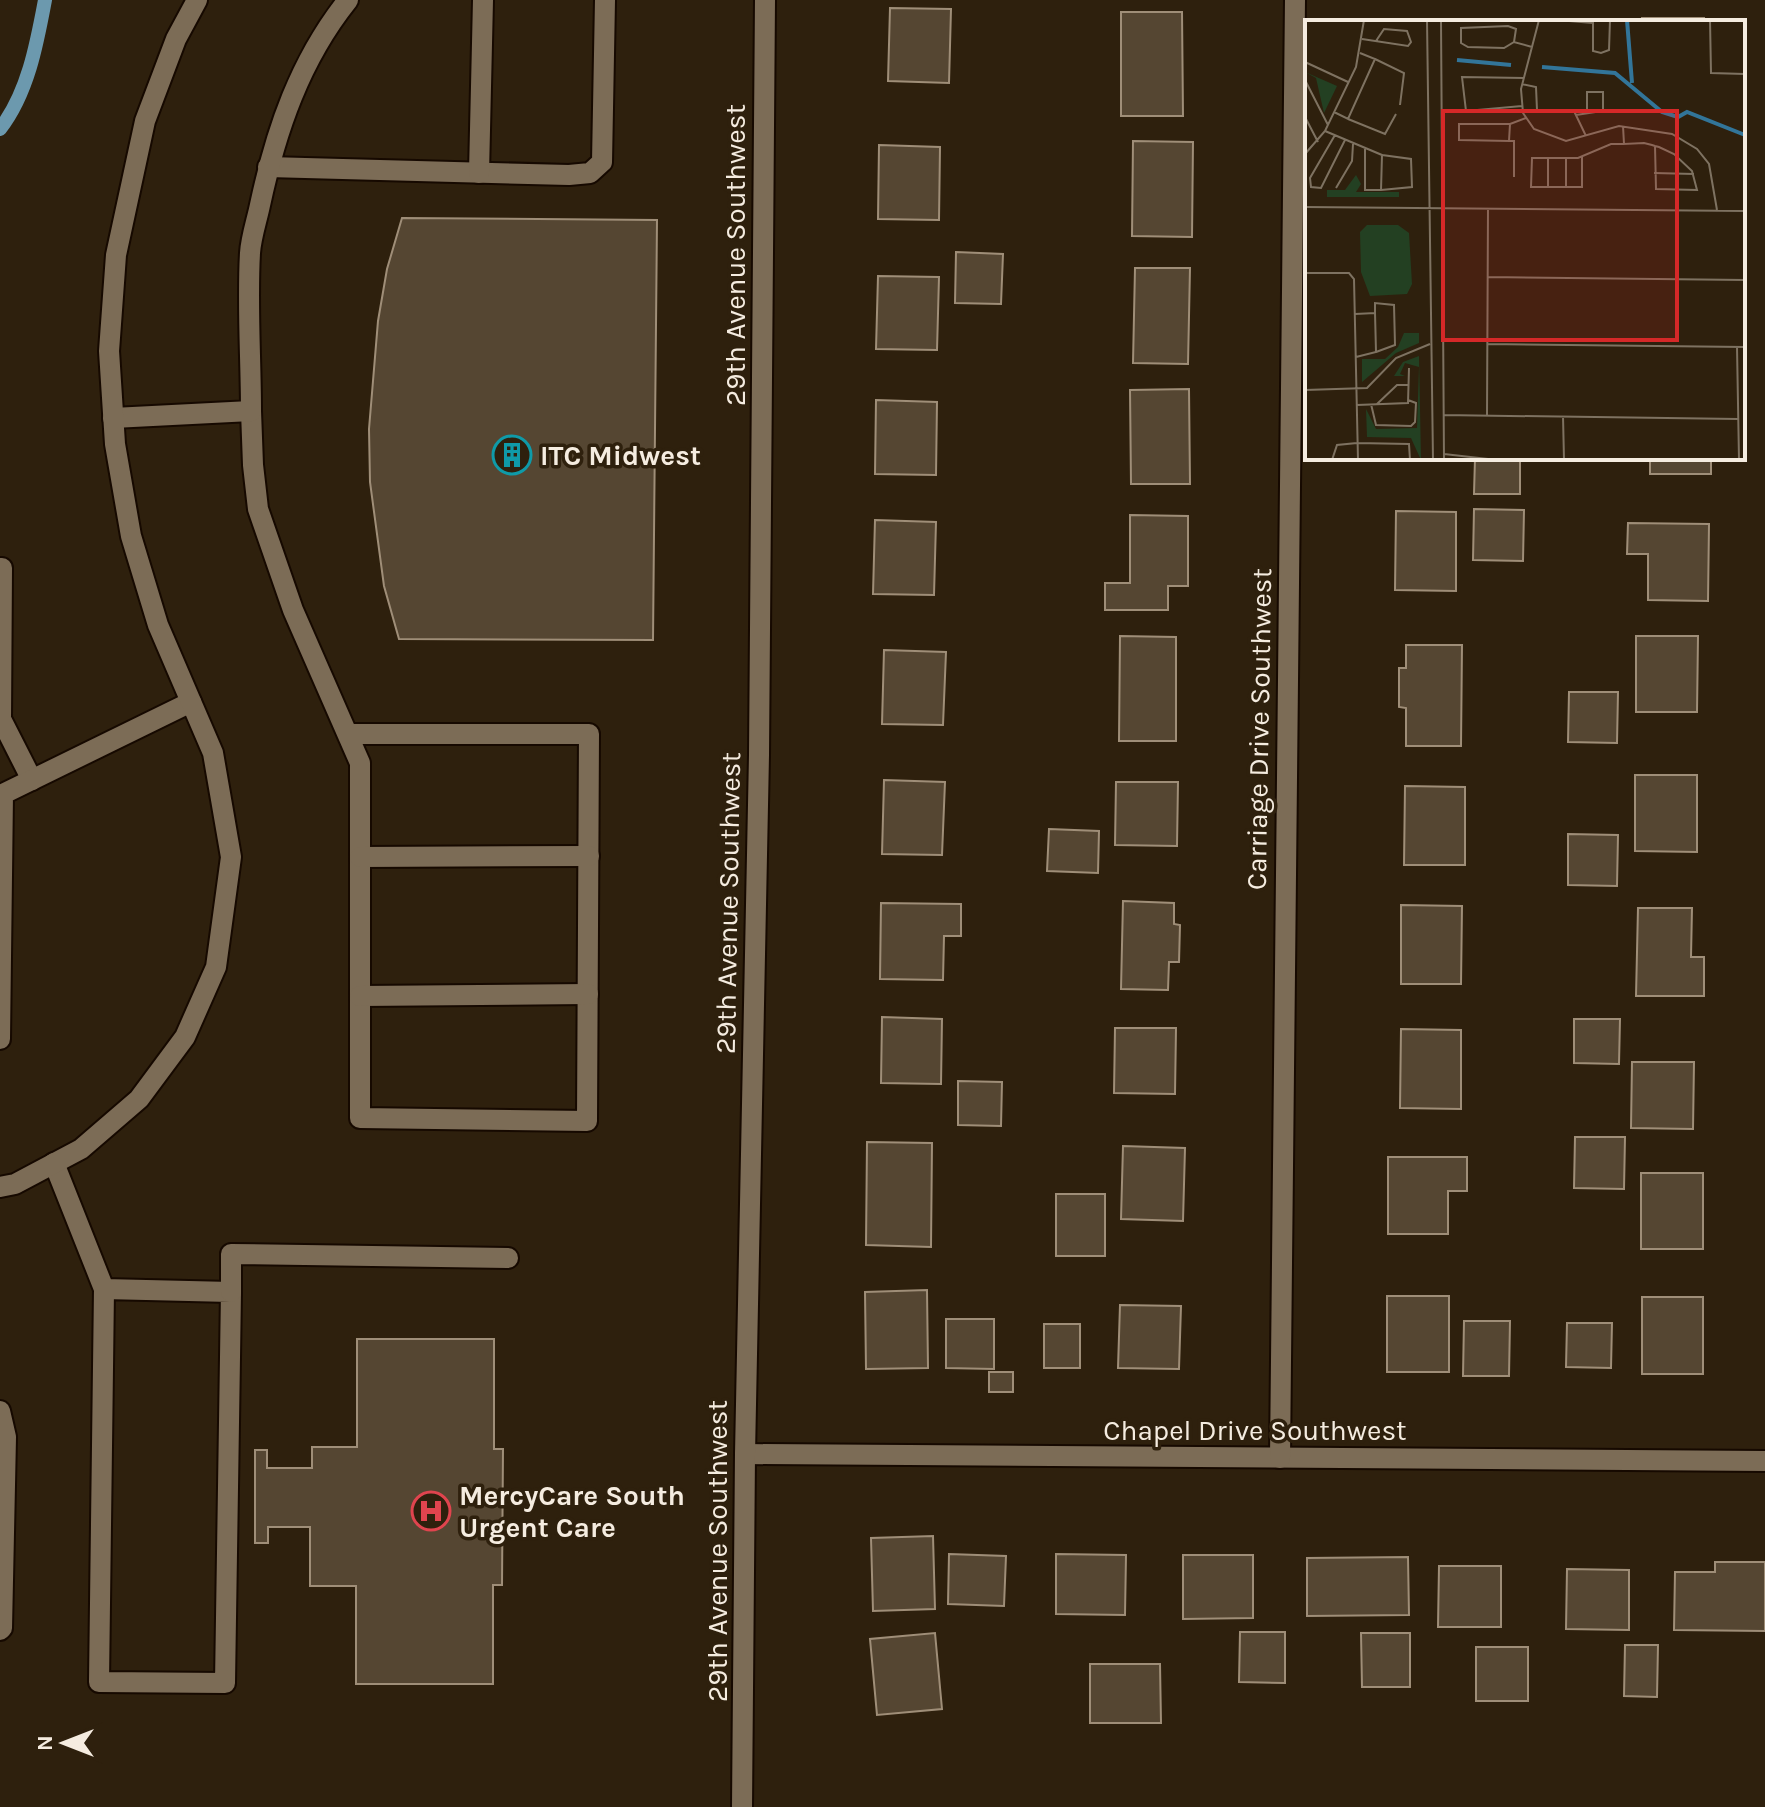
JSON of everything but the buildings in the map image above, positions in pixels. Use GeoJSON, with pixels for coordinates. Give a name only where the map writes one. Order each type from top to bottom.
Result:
{"type":"FeatureCollection","features":[{"type":"Feature","properties":{"kind":"street"},"geometry":{"type":"LineString","coordinates":[[0,1187],[15,1184],[81,1149],[139,1099],[185,1037],[216,967],[231,857],[213,753],[158,625],[131,536],[115,444],[109,351],[116,255],[145,121],[176,39],[197,0]]}},
{"type":"Feature","properties":{"kind":"street"},"geometry":{"type":"LineString","coordinates":[[348,0],[330,22],[295,85],[268,167],[250,250],[251,411],[258,509],[293,610],[360,763],[360,1118],[587,1121],[589,734],[348,734]]}},
{"type":"Feature","properties":{"kind":"street"},"geometry":{"type":"LineString","coordinates":[[479,173],[483,0]]}},
{"type":"Feature","properties":{"kind":"street"},"geometry":{"type":"LineString","coordinates":[[268,167],[590,173],[602,162],[605,0]]}},
{"type":"Feature","properties":{"kind":"street","name":"29th Avenue Southwest"},"geometry":{"type":"LineString","coordinates":[[742,1807],[745,1454],[759,770],[765,0]]}},
{"type":"Feature","properties":{"kind":"street","name":"Carriage Drive Southwest"},"geometry":{"type":"LineString","coordinates":[[1280,1458],[1295,0]]}},
{"type":"Feature","properties":{"kind":"street"},"geometry":{"type":"LineString","coordinates":[[113,418],[251,411]]}},
{"type":"Feature","properties":{"kind":"street"},"geometry":{"type":"LineString","coordinates":[[0,568],[1,719],[32,780]]}},
{"type":"Feature","properties":{"kind":"street"},"geometry":{"type":"LineString","coordinates":[[0,1039],[3,794],[191,702]]}},
{"type":"Feature","properties":{"kind":"street"},"geometry":{"type":"LineString","coordinates":[[360,857],[589,856]]}},
{"type":"Feature","properties":{"kind":"street"},"geometry":{"type":"LineString","coordinates":[[360,996],[588,994]]}},
{"type":"Feature","properties":{"kind":"street"},"geometry":{"type":"LineString","coordinates":[[54,1163],[104,1289],[99,1682],[225,1683],[231,1254],[508,1258]]}},
{"type":"Feature","properties":{"kind":"street"},"geometry":{"type":"LineString","coordinates":[[104,1289],[231,1292]]}},
{"type":"Feature","properties":{"kind":"street"},"geometry":{"type":"LineString","coordinates":[[0,1411],[6,1437],[0,1630]]}},
{"type":"Feature","properties":{"kind":"street","name":"Chapel Drive Southwest"},"geometry":{"type":"LineString","coordinates":[[745,1454],[1765,1461]]}},
{"type":"Feature","properties":{"kind":"waterway"},"geometry":{"type":"LineString","coordinates":[[0,129],[24,84],[35,50],[45,0]]}},
{"type":"Feature","properties":{"kind":"place","name":"ITC Midwest"},"geometry":{"type":"Point","coordinates":[512,455]}},
{"type":"Feature","properties":{"kind":"place","name":"MercyCare South Urgent Care"},"geometry":{"type":"Point","coordinates":[431,1511]}}]}
